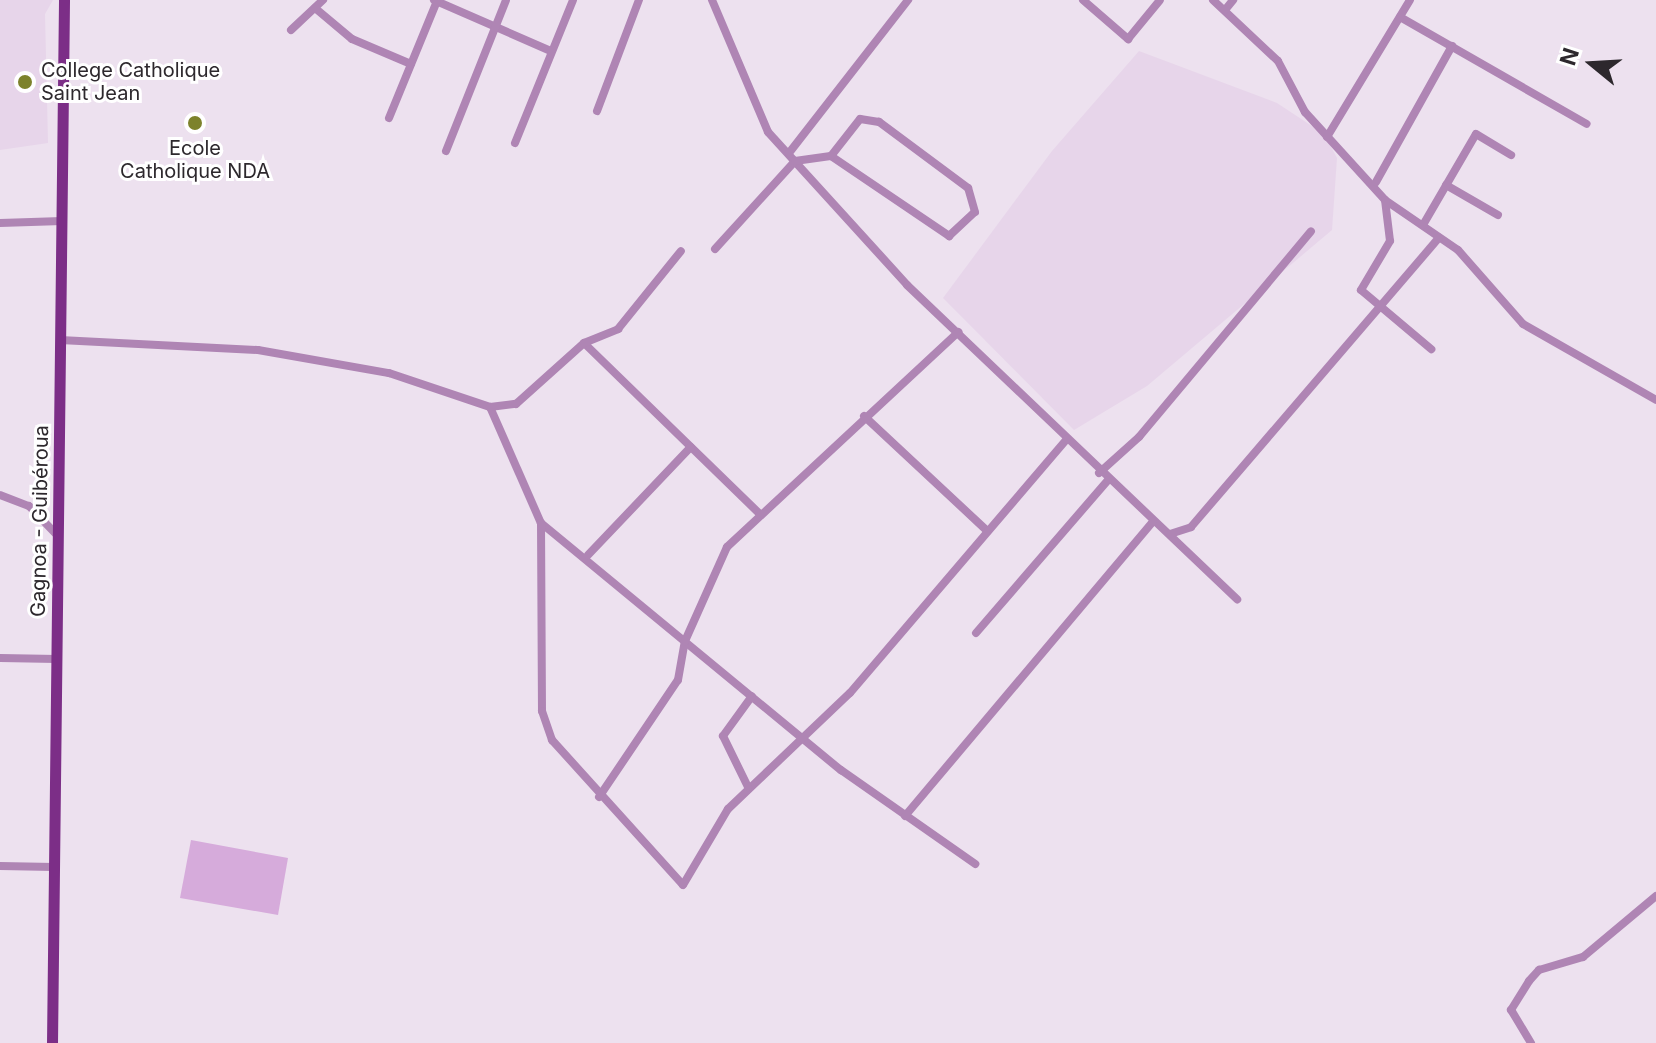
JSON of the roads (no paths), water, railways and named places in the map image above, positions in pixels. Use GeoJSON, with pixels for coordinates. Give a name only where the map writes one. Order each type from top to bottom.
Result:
{"type":"FeatureCollection","features":[{"type":"Feature","properties":{"kind":"main road","name":"Gagnoa - Guibéroua"},"geometry":{"type":"LineString","coordinates":[[52,1043],[64,0]]}},
{"type":"Feature","properties":{"kind":"street"},"geometry":{"type":"LineString","coordinates":[[291,30],[323,0]]}},
{"type":"Feature","properties":{"kind":"street"},"geometry":{"type":"LineString","coordinates":[[446,151],[506,0]]}},
{"type":"Feature","properties":{"kind":"street"},"geometry":{"type":"LineString","coordinates":[[515,143],[573,0]]}},
{"type":"Feature","properties":{"kind":"street"},"geometry":{"type":"LineString","coordinates":[[597,111],[639,0]]}},
{"type":"Feature","properties":{"kind":"street"},"geometry":{"type":"LineString","coordinates":[[712,0],[749,96],[795,161],[958,332],[1107,481],[1170,534],[1237,599]]}},
{"type":"Feature","properties":{"kind":"street"},"geometry":{"type":"LineString","coordinates":[[789,153],[908,0]]}},
{"type":"Feature","properties":{"kind":"street"},"geometry":{"type":"LineString","coordinates":[[1083,0],[1128,39],[1160,0]]}},
{"type":"Feature","properties":{"kind":"street"},"geometry":{"type":"LineString","coordinates":[[1213,0],[1278,61],[1327,137],[1376,182],[1385,200],[1390,241],[1361,290],[1431,349]]}},
{"type":"Feature","properties":{"kind":"street"},"geometry":{"type":"LineString","coordinates":[[1225,10],[1233,0]]}},
{"type":"Feature","properties":{"kind":"street"},"geometry":{"type":"LineString","coordinates":[[1327,137],[1410,0]]}},
{"type":"Feature","properties":{"kind":"street"},"geometry":{"type":"LineString","coordinates":[[389,118],[435,1],[551,51]]}},
{"type":"Feature","properties":{"kind":"street"},"geometry":{"type":"LineString","coordinates":[[315,8],[352,39],[411,64]]}},
{"type":"Feature","properties":{"kind":"street"},"geometry":{"type":"LineString","coordinates":[[1400,17],[1587,124]]}},
{"type":"Feature","properties":{"kind":"street"},"geometry":{"type":"LineString","coordinates":[[1376,182],[1452,46]]}},
{"type":"Feature","properties":{"kind":"street"},"geometry":{"type":"LineString","coordinates":[[715,249],[795,161],[831,156],[943,234],[959,234],[975,212],[968,188],[879,122],[860,119],[831,156]]}},
{"type":"Feature","properties":{"kind":"street"},"geometry":{"type":"LineString","coordinates":[[1423,225],[1476,134],[1511,155]]}},
{"type":"Feature","properties":{"kind":"street"},"geometry":{"type":"LineString","coordinates":[[1446,185],[1498,215]]}},
{"type":"Feature","properties":{"kind":"street"},"geometry":{"type":"LineString","coordinates":[[1385,200],[1439,238],[1523,324],[1656,400]]}},
{"type":"Feature","properties":{"kind":"street"},"geometry":{"type":"LineString","coordinates":[[0,223],[62,221]]}},
{"type":"Feature","properties":{"kind":"street"},"geometry":{"type":"LineString","coordinates":[[1099,473],[1139,437],[1311,231]]}},
{"type":"Feature","properties":{"kind":"street"},"geometry":{"type":"LineString","coordinates":[[1170,534],[1191,527],[1439,238]]}},
{"type":"Feature","properties":{"kind":"street"},"geometry":{"type":"LineString","coordinates":[[60,340],[258,350],[389,373],[490,407],[521,401],[584,343],[632,317],[681,251]]}},
{"type":"Feature","properties":{"kind":"street"},"geometry":{"type":"LineString","coordinates":[[599,797],[678,680],[685,641],[727,547],[864,416],[958,332]]}},
{"type":"Feature","properties":{"kind":"street"},"geometry":{"type":"LineString","coordinates":[[584,343],[760,514]]}},
{"type":"Feature","properties":{"kind":"street"},"geometry":{"type":"LineString","coordinates":[[490,407],[541,523],[542,711],[552,740],[599,797],[683,885],[748,787],[806,739],[985,529],[1067,439]]}},
{"type":"Feature","properties":{"kind":"street"},"geometry":{"type":"LineString","coordinates":[[864,416],[985,529]]}},
{"type":"Feature","properties":{"kind":"street"},"geometry":{"type":"LineString","coordinates":[[588,555],[691,447]]}},
{"type":"Feature","properties":{"kind":"street"},"geometry":{"type":"LineString","coordinates":[[976,633],[1107,481]]}},
{"type":"Feature","properties":{"kind":"street"},"geometry":{"type":"LineString","coordinates":[[0,495],[17,497],[58,536]]}},
{"type":"Feature","properties":{"kind":"street"},"geometry":{"type":"LineString","coordinates":[[905,816],[1153,521]]}},
{"type":"Feature","properties":{"kind":"street"},"geometry":{"type":"LineString","coordinates":[[541,523],[588,555],[685,641],[806,739],[905,816],[975,864]]}},
{"type":"Feature","properties":{"kind":"street"},"geometry":{"type":"LineString","coordinates":[[0,658],[57,659]]}},
{"type":"Feature","properties":{"kind":"street"},"geometry":{"type":"LineString","coordinates":[[748,787],[723,736],[752,696]]}},
{"type":"Feature","properties":{"kind":"street"},"geometry":{"type":"LineString","coordinates":[[0,866],[54,867]]}},
{"type":"Feature","properties":{"kind":"street"},"geometry":{"type":"LineString","coordinates":[[1531,1043],[1511,1010],[1529,981],[1539,970],[1583,957],[1656,896]]}},
{"type":"Feature","properties":{"kind":"place","name":"College Catholique Saint Jean"},"geometry":{"type":"Point","coordinates":[25,82]}},
{"type":"Feature","properties":{"kind":"place","name":"Ecole Catholique NDA"},"geometry":{"type":"Point","coordinates":[195,123]}}]}
